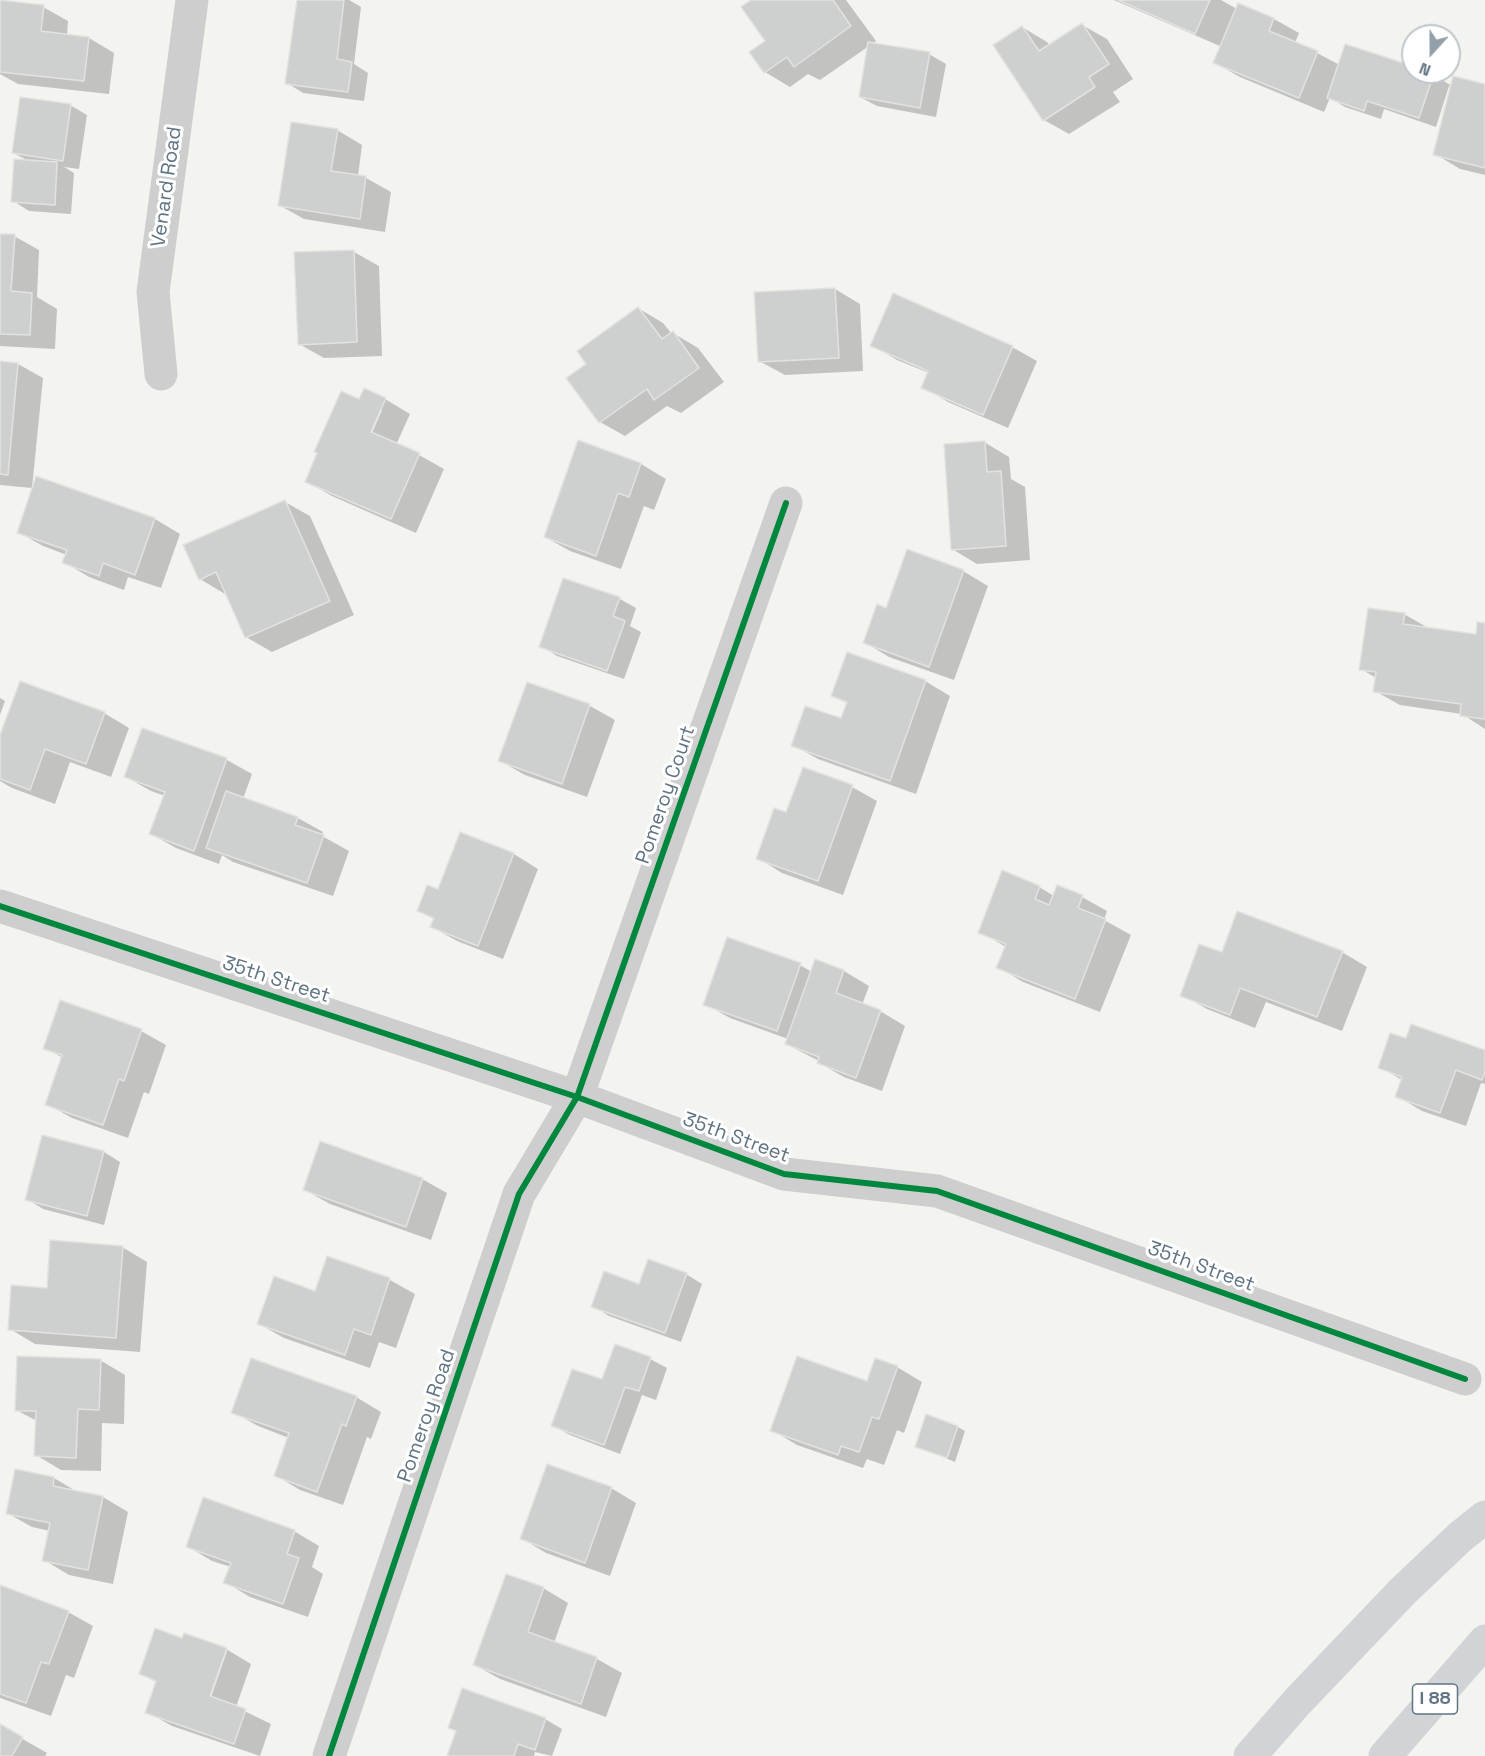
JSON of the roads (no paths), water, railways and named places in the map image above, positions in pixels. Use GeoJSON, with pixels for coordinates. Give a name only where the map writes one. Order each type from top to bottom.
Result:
{"type":"FeatureCollection","features":[{"type":"Feature","properties":{"kind":"highway"},"geometry":{"type":"LineString","coordinates":[[1250,1756],[1297,1702],[1403,1591],[1460,1537],[1485,1517]]}},
{"type":"Feature","properties":{"kind":"highway","name":"I 88"},"geometry":{"type":"LineString","coordinates":[[1385,1756],[1485,1641]]}},
{"type":"Feature","properties":{"kind":"street","name":"Venard Road"},"geometry":{"type":"LineString","coordinates":[[161,374],[153,292],[192,0]]}},
{"type":"Feature","properties":{"kind":"street","name":"Pomeroy Court"},"geometry":{"type":"LineString","coordinates":[[577,1097],[786,503]]}},
{"type":"Feature","properties":{"kind":"street","name":"35th Street"},"geometry":{"type":"LineString","coordinates":[[0,906],[577,1097],[784,1174],[937,1191],[1465,1379]]}},
{"type":"Feature","properties":{"kind":"street","name":"Pomeroy Road"},"geometry":{"type":"LineString","coordinates":[[329,1756],[519,1194],[577,1097]]}}]}
